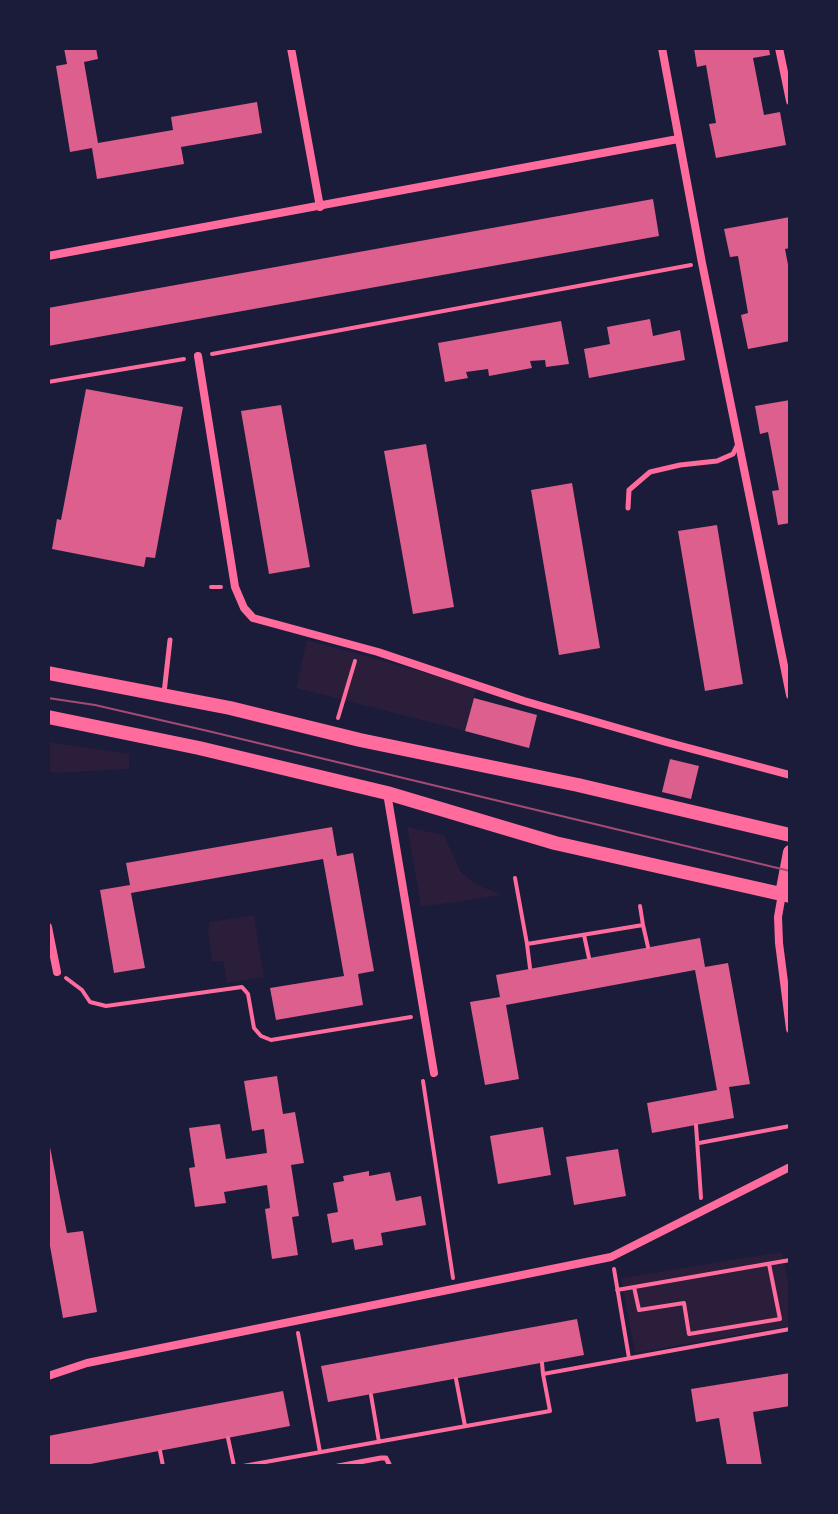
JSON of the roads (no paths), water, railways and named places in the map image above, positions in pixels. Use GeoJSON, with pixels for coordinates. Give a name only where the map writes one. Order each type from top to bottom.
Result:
{"type":"FeatureCollection","features":[{"type":"Feature","properties":{"kind":"street"},"geometry":{"type":"LineString","coordinates":[[291,48],[320,207]]}},
{"type":"Feature","properties":{"kind":"street"},"geometry":{"type":"LineString","coordinates":[[662,48],[702,263],[785,641],[790,695]]}},
{"type":"Feature","properties":{"kind":"street"},"geometry":{"type":"LineString","coordinates":[[779,48],[790,101]]}},
{"type":"Feature","properties":{"kind":"street"},"geometry":{"type":"LineString","coordinates":[[48,256],[678,139]]}},
{"type":"Feature","properties":{"kind":"street"},"geometry":{"type":"LineString","coordinates":[[198,356],[235,587],[244,608],[253,618],[359,647],[552,709],[790,775]]}},
{"type":"Feature","properties":{"kind":"street"},"geometry":{"type":"LineString","coordinates":[[48,673],[164,694],[790,835]]}},
{"type":"Feature","properties":{"kind":"street"},"geometry":{"type":"LineString","coordinates":[[48,717],[199,748],[387,793],[555,843],[786,895]]}},
{"type":"Feature","properties":{"kind":"street"},"geometry":{"type":"LineString","coordinates":[[387,793],[434,1073]]}},
{"type":"Feature","properties":{"kind":"street"},"geometry":{"type":"LineString","coordinates":[[790,852],[786,895],[778,917],[790,1029]]}},
{"type":"Feature","properties":{"kind":"street"},"geometry":{"type":"LineString","coordinates":[[48,927],[57,972]]}},
{"type":"Feature","properties":{"kind":"street"},"geometry":{"type":"LineString","coordinates":[[785,988],[790,971]]}},
{"type":"Feature","properties":{"kind":"street"},"geometry":{"type":"LineString","coordinates":[[48,1376],[87,1363],[611,1257],[790,1167]]}},
{"type":"Feature","properties":{"kind":"lane"},"geometry":{"type":"LineString","coordinates":[[628,508],[629,490],[650,472],[717,461],[733,454],[739,441]]}},
{"type":"Feature","properties":{"kind":"lane"},"geometry":{"type":"LineString","coordinates":[[164,694],[170,640]]}},
{"type":"Feature","properties":{"kind":"lane"},"geometry":{"type":"LineString","coordinates":[[338,1466],[386,1458],[390,1466]]}},
{"type":"Feature","properties":{"kind":"tram line"},"geometry":{"type":"LineString","coordinates":[[48,698],[95,705],[208,731],[790,871]]}}]}
